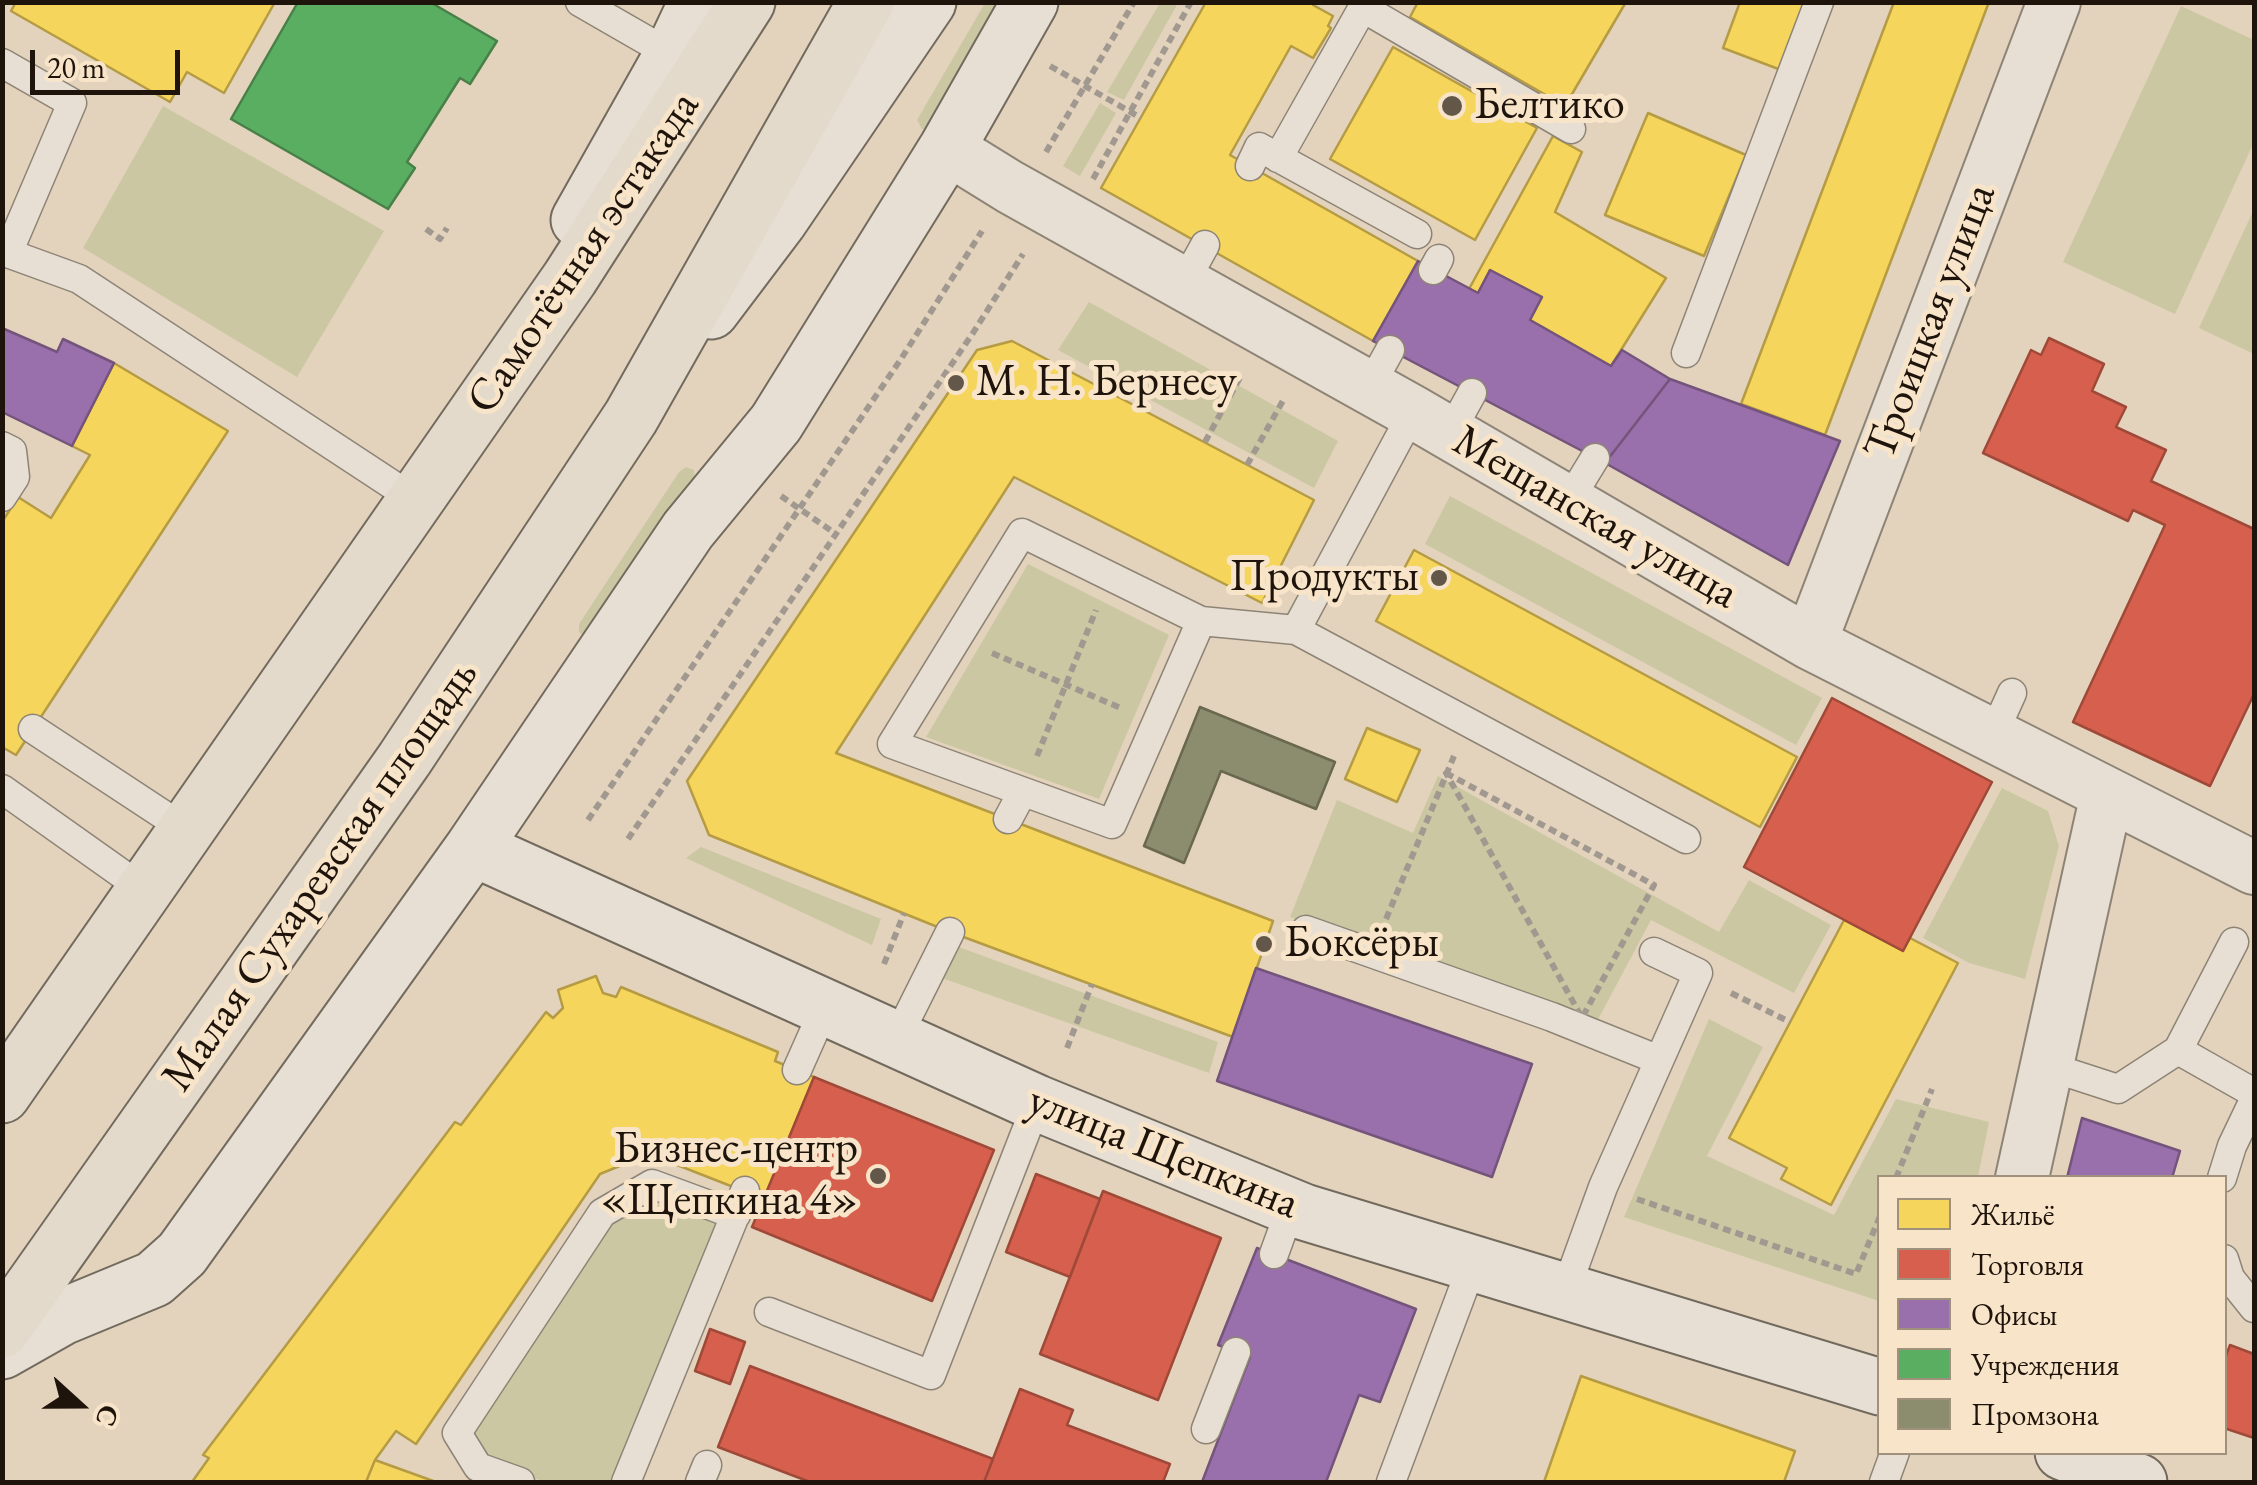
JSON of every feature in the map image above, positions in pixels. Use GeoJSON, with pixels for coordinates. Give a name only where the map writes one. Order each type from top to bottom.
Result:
{"type":"FeatureCollection","features":[{"type":"Feature","properties":{"kind":"main road","name":"Самотёчная эстакада"},"geometry":{"type":"LineString","coordinates":[[417,501],[570,278],[746,2]]}},
{"type":"Feature","properties":{"kind":"main road"},"geometry":{"type":"LineString","coordinates":[[631,417],[866,2]]}},
{"type":"Feature","properties":{"kind":"main road","name":"Малая Сухаревская площадь"},"geometry":{"type":"LineString","coordinates":[[2,1330],[404,760],[631,417]]}},
{"type":"Feature","properties":{"kind":"main road"},"geometry":{"type":"LineString","coordinates":[[2,1096],[417,501]]}},
{"type":"Feature","properties":{"kind":"street"},"geometry":{"type":"LineString","coordinates":[[417,501],[672,55],[697,2]]}},
{"type":"Feature","properties":{"kind":"street"},"geometry":{"type":"LineString","coordinates":[[631,417],[779,221],[928,2]]}},
{"type":"Feature","properties":{"kind":"street"},"geometry":{"type":"LineString","coordinates":[[2,1351],[32,1332],[154,1279],[171,1267],[473,848],[688,530],[776,423],[946,148],[1030,2]]}},
{"type":"Feature","properties":{"kind":"street","name":"Троицкая улица"},"geometry":{"type":"LineString","coordinates":[[1810,643],[2054,2]]}},
{"type":"Feature","properties":{"kind":"street","name":"Мещанская улица"},"geometry":{"type":"LineString","coordinates":[[946,148],[1010,187],[1194,265],[1419,395],[1568,502],[1810,643],[2003,714],[2107,794],[2254,868]]}},
{"type":"Feature","properties":{"kind":"street"},"geometry":{"type":"LineString","coordinates":[[2023,1175],[2107,794]]}},
{"type":"Feature","properties":{"kind":"street","name":"улица Щепкина"},"geometry":{"type":"LineString","coordinates":[[473,848],[1037,1103],[1282,1231],[1472,1263],[1877,1386]]}},
{"type":"Feature","properties":{"kind":"street"},"geometry":{"type":"LineString","coordinates":[[2071,1455],[2139,1482]]}},
{"type":"Feature","properties":{"kind":"lane"},"geometry":{"type":"LineString","coordinates":[[580,2],[672,55]]}},
{"type":"Feature","properties":{"kind":"lane"},"geometry":{"type":"LineString","coordinates":[[1686,353],[1819,2]]}},
{"type":"Feature","properties":{"kind":"lane"},"geometry":{"type":"LineString","coordinates":[[1278,158],[1365,6],[1571,129]]}},
{"type":"Feature","properties":{"kind":"lane"},"geometry":{"type":"LineString","coordinates":[[2,63],[72,103],[5,252],[79,279],[417,501]]}},
{"type":"Feature","properties":{"kind":"lane"},"geometry":{"type":"LineString","coordinates":[[1250,166],[1260,148],[1417,234]]}},
{"type":"Feature","properties":{"kind":"lane"},"geometry":{"type":"LineString","coordinates":[[1296,630],[1419,395]]}},
{"type":"Feature","properties":{"kind":"lane"},"geometry":{"type":"LineString","coordinates":[[2,446],[12,451],[15,476],[2,497]]}},
{"type":"Feature","properties":{"kind":"lane"},"geometry":{"type":"LineString","coordinates":[[1568,502],[1595,458]]}},
{"type":"Feature","properties":{"kind":"lane"},"geometry":{"type":"LineString","coordinates":[[1201,621],[1112,824],[892,744],[1022,534],[1201,621],[1296,630],[1686,839]]}},
{"type":"Feature","properties":{"kind":"lane"},"geometry":{"type":"LineString","coordinates":[[34,729],[188,831]]}},
{"type":"Feature","properties":{"kind":"lane"},"geometry":{"type":"LineString","coordinates":[[2,789],[146,891]]}},
{"type":"Feature","properties":{"kind":"lane"},"geometry":{"type":"LineString","coordinates":[[1008,819],[1022,793]]}},
{"type":"Feature","properties":{"kind":"lane"},"geometry":{"type":"LineString","coordinates":[[1306,930],[1575,1019],[1659,1060]]}},
{"type":"Feature","properties":{"kind":"lane"},"geometry":{"type":"LineString","coordinates":[[896,1040],[950,932]]}},
{"type":"Feature","properties":{"kind":"lane"},"geometry":{"type":"LineString","coordinates":[[2047,1066],[2118,1089],[2178,1050],[2234,942]]}},
{"type":"Feature","properties":{"kind":"lane"},"geometry":{"type":"LineString","coordinates":[[1565,1292],[1603,1187],[1698,973],[1654,952]]}},
{"type":"Feature","properties":{"kind":"lane"},"geometry":{"type":"LineString","coordinates":[[798,1070],[824,1006]]}},
{"type":"Feature","properties":{"kind":"lane"},"geometry":{"type":"LineString","coordinates":[[2178,1050],[2254,1096],[2223,1175]]}},
{"type":"Feature","properties":{"kind":"lane"},"geometry":{"type":"LineString","coordinates":[[769,1312],[931,1376],[1037,1103]]}},
{"type":"Feature","properties":{"kind":"lane"},"geometry":{"type":"LineString","coordinates":[[520,1482],[478,1466],[457,1433],[602,1213],[652,1184],[740,1203],[626,1482]]}},
{"type":"Feature","properties":{"kind":"lane"},"geometry":{"type":"LineString","coordinates":[[1391,1482],[1472,1263]]}},
{"type":"Feature","properties":{"kind":"lane"},"geometry":{"type":"LineString","coordinates":[[2227,1268],[2254,1308]]}},
{"type":"Feature","properties":{"kind":"lane"},"geometry":{"type":"LineString","coordinates":[[1206,1429],[1236,1352]]}},
{"type":"Feature","properties":{"kind":"lane"},"geometry":{"type":"LineString","coordinates":[[1884,1482],[1894,1455]]}},
{"type":"Feature","properties":{"kind":"path"},"geometry":{"type":"LineString","coordinates":[[1038,166],[1134,2]]}},
{"type":"Feature","properties":{"kind":"path"},"geometry":{"type":"LineString","coordinates":[[1085,193],[1192,2]]}},
{"type":"Feature","properties":{"kind":"path"},"geometry":{"type":"LineString","coordinates":[[1044,64],[1140,118]]}},
{"type":"Feature","properties":{"kind":"path"},"geometry":{"type":"LineString","coordinates":[[588,820],[799,508],[978,230],[990,218]]}},
{"type":"Feature","properties":{"kind":"path"},"geometry":{"type":"LineString","coordinates":[[426,230],[440,239],[447,228]]}},
{"type":"Feature","properties":{"kind":"path"},"geometry":{"type":"LineString","coordinates":[[628,839],[1023,254]]}},
{"type":"Feature","properties":{"kind":"path"},"geometry":{"type":"LineString","coordinates":[[1204,442],[1242,373]]}},
{"type":"Feature","properties":{"kind":"path"},"geometry":{"type":"LineString","coordinates":[[1247,465],[1285,396]]}},
{"type":"Feature","properties":{"kind":"path"},"geometry":{"type":"LineString","coordinates":[[775,492],[836,534]]}},
{"type":"Feature","properties":{"kind":"path"},"geometry":{"type":"LineString","coordinates":[[1022,793],[1109,576]]}},
{"type":"Feature","properties":{"kind":"path"},"geometry":{"type":"LineString","coordinates":[[958,639],[1156,723]]}},
{"type":"Feature","properties":{"kind":"path"},"geometry":{"type":"LineString","coordinates":[[1386,920],[1446,773]]}},
{"type":"Feature","properties":{"kind":"path"},"geometry":{"type":"LineString","coordinates":[[1446,773],[1654,885],[1575,1019]]}},
{"type":"Feature","properties":{"kind":"path"},"geometry":{"type":"LineString","coordinates":[[1446,773],[1575,1019]]}},
{"type":"Feature","properties":{"kind":"path"},"geometry":{"type":"LineString","coordinates":[[884,964],[904,913]]}},
{"type":"Feature","properties":{"kind":"path"},"geometry":{"type":"LineString","coordinates":[[1067,1048],[1092,984]]}},
{"type":"Feature","properties":{"kind":"path"},"geometry":{"type":"LineString","coordinates":[[1897,1175],[1932,1089]]}},
{"type":"Feature","properties":{"kind":"path"},"geometry":{"type":"LineString","coordinates":[[1603,1187],[1856,1274],[1877,1223]]}},
{"type":"Feature","properties":{"kind":"shaded area"},"geometry":{"type":"Polygon","coordinates":[[[985,3],[1005,3],[928,130],[922,129],[917,120],[985,3]]]}},
{"type":"Feature","properties":{"kind":"shaded area"},"geometry":{"type":"Polygon","coordinates":[[[1160,3],[1178,3],[1124,100],[1107,92],[1160,3]]]}},
{"type":"Feature","properties":{"kind":"shaded area"},"geometry":{"type":"Polygon","coordinates":[[[2181,6],[2254,40],[2254,142],[2175,314],[2063,262],[2181,6]]]}},
{"type":"Feature","properties":{"kind":"shaded area"},"geometry":{"type":"Polygon","coordinates":[[[1100,103],[1116,113],[1080,176],[1063,166],[1100,103]]]}},
{"type":"Feature","properties":{"kind":"shaded area"},"geometry":{"type":"Polygon","coordinates":[[[163,106],[384,231],[297,377],[83,248],[163,106]]]}},
{"type":"Feature","properties":{"kind":"shaded area"},"geometry":{"type":"Polygon","coordinates":[[[2254,209],[2254,354],[2199,328],[2254,209]]]}},
{"type":"Feature","properties":{"kind":"shaded area"},"geometry":{"type":"Polygon","coordinates":[[[1089,302],[1338,441],[1314,488],[1058,350],[1089,302]]]}},
{"type":"Feature","properties":{"kind":"shaded area"},"geometry":{"type":"Polygon","coordinates":[[[686,467],[694,470],[695,480],[585,637],[579,632],[579,624],[686,467]]]}},
{"type":"Feature","properties":{"kind":"shaded area"},"geometry":{"type":"Polygon","coordinates":[[[1450,496],[1822,698],[1796,745],[1425,544],[1450,496]]]}},
{"type":"Feature","properties":{"kind":"shaded area"},"geometry":{"type":"Polygon","coordinates":[[[1028,564],[1169,635],[1099,799],[926,737],[1028,564]]]}},
{"type":"Feature","properties":{"kind":"shaded area"},"geometry":{"type":"Polygon","coordinates":[[[1438,776],[1719,932],[1749,880],[1831,925],[1794,993],[1651,920],[1594,1027],[1290,917],[1337,800],[1413,833],[1438,776]]]}},
{"type":"Feature","properties":{"kind":"shaded area"},"geometry":{"type":"Polygon","coordinates":[[[2002,788],[2048,811],[2059,846],[2025,979],[1969,963],[1923,938],[2002,788]]]}},
{"type":"Feature","properties":{"kind":"shaded area"},"geometry":{"type":"Polygon","coordinates":[[[701,847],[881,919],[872,945],[686,858],[701,847]]]}},
{"type":"Feature","properties":{"kind":"shaded area"},"geometry":{"type":"Polygon","coordinates":[[[956,946],[1218,1042],[1209,1073],[942,978],[956,946]]]}},
{"type":"Feature","properties":{"kind":"shaded area"},"geometry":{"type":"Polygon","coordinates":[[[1709,1019],[1763,1047],[1707,1156],[1834,1215],[1896,1099],[1989,1122],[1978,1175],[1877,1175],[1877,1300],[1624,1217],[1709,1019]]]}},
{"type":"Feature","properties":{"kind":"shaded area"},"geometry":{"type":"Polygon","coordinates":[[[654,1194],[719,1220],[613,1482],[545,1482],[487,1461],[472,1430],[607,1221],[654,1194]]]}},
{"type":"Feature","properties":{"kind":"building: Жильё"},"geometry":{"type":"Polygon","coordinates":[[[16,2],[275,2],[224,93],[187,72],[170,102],[11,11],[16,2]]]}},
{"type":"Feature","properties":{"kind":"building: Жильё"},"geometry":{"type":"Polygon","coordinates":[[[1206,2],[1315,2],[1313,5],[1333,16],[1328,26],[1331,28],[1313,58],[1291,46],[1230,155],[1418,261],[1373,341],[1101,188],[1206,2]]]}},
{"type":"Feature","properties":{"kind":"building: Жильё"},"geometry":{"type":"Polygon","coordinates":[[[1418,2],[1626,2],[1565,106],[1410,17],[1418,2]]]}},
{"type":"Feature","properties":{"kind":"building: Жильё"},"geometry":{"type":"Polygon","coordinates":[[[1740,2],[1807,2],[1781,70],[1723,48],[1740,2]]]}},
{"type":"Feature","properties":{"kind":"building: Жильё"},"geometry":{"type":"Polygon","coordinates":[[[1894,2],[1989,2],[1825,435],[1741,404],[1894,2]]]}},
{"type":"Feature","properties":{"kind":"building: Жильё"},"geometry":{"type":"Polygon","coordinates":[[[1393,47],[1537,128],[1475,240],[1330,159],[1393,47]]]}},
{"type":"Feature","properties":{"kind":"building: Жильё"},"geometry":{"type":"Polygon","coordinates":[[[1648,113],[1746,155],[1704,256],[1605,215],[1648,113]]]}},
{"type":"Feature","properties":{"kind":"building: Жильё"},"geometry":{"type":"Polygon","coordinates":[[[1553,136],[1582,152],[1555,212],[1666,278],[1611,366],[1530,320],[1542,297],[1490,270],[1478,293],[1469,289],[1553,136]]]}},
{"type":"Feature","properties":{"kind":"building: Жильё"},"geometry":{"type":"Polygon","coordinates":[[[1012,341],[1314,500],[1262,603],[1014,477],[836,753],[1273,921],[1233,1037],[950,932],[709,835],[687,781],[977,350],[1012,341]]]}},
{"type":"Feature","properties":{"kind":"building: Жильё"},"geometry":{"type":"Polygon","coordinates":[[[114,363],[228,431],[16,755],[2,747],[2,522],[18,497],[51,518],[90,455],[72,446],[114,363]]]}},
{"type":"Feature","properties":{"kind":"building: Жильё"},"geometry":{"type":"Polygon","coordinates":[[[1414,550],[1797,757],[1760,827],[1376,621],[1414,550]]]}},
{"type":"Feature","properties":{"kind":"building: Жильё"},"geometry":{"type":"Polygon","coordinates":[[[1367,728],[1420,750],[1397,802],[1345,779],[1367,728]]]}},
{"type":"Feature","properties":{"kind":"building: Жильё"},"geometry":{"type":"Polygon","coordinates":[[[1844,920],[1903,951],[1910,938],[1958,963],[1831,1205],[1781,1179],[1787,1168],[1729,1138],[1844,920]]]}},
{"type":"Feature","properties":{"kind":"building: Жильё"},"geometry":{"type":"Polygon","coordinates":[[[596,976],[603,993],[616,997],[621,987],[778,1052],[775,1061],[814,1077],[764,1199],[649,1154],[600,1174],[416,1444],[396,1431],[375,1460],[366,1482],[192,1482],[209,1458],[203,1455],[455,1122],[461,1125],[546,1012],[553,1018],[563,1008],[558,990],[596,976]]]}},
{"type":"Feature","properties":{"kind":"building: Жильё"},"geometry":{"type":"Polygon","coordinates":[[[1581,1376],[1795,1451],[1784,1482],[1544,1482],[1581,1376]]]}},
{"type":"Feature","properties":{"kind":"building: Жильё"},"geometry":{"type":"Polygon","coordinates":[[[375,1460],[436,1482],[366,1482],[375,1460]]]}},
{"type":"Feature","properties":{"kind":"building: Торговля"},"geometry":{"type":"Polygon","coordinates":[[[2049,338],[2104,364],[2092,391],[2126,407],[2116,427],[2166,450],[2151,481],[2254,529],[2254,694],[2210,786],[2073,722],[2165,525],[2133,510],[2128,521],[1983,453],[2031,350],[2041,355],[2049,338]]]}},
{"type":"Feature","properties":{"kind":"building: Торговля"},"geometry":{"type":"Polygon","coordinates":[[[1832,698],[1992,782],[1903,951],[1744,867],[1832,698]]]}},
{"type":"Feature","properties":{"kind":"building: Торговля","name":"Бизнес-центр «Щепкина 4»"},"geometry":{"type":"Polygon","coordinates":[[[814,1077],[994,1150],[932,1301],[752,1227],[814,1077]]]}},
{"type":"Feature","properties":{"kind":"building: Торговля"},"geometry":{"type":"Polygon","coordinates":[[[1036,1174],[1100,1199],[1070,1277],[1006,1252],[1036,1174]]]}},
{"type":"Feature","properties":{"kind":"building: Торговля"},"geometry":{"type":"Polygon","coordinates":[[[1103,1191],[1221,1238],[1158,1400],[1040,1354],[1103,1191]]]}},
{"type":"Feature","properties":{"kind":"building: Торговля"},"geometry":{"type":"Polygon","coordinates":[[[710,1329],[745,1342],[730,1384],[695,1371],[710,1329]]]}},
{"type":"Feature","properties":{"kind":"building: Торговля"},"geometry":{"type":"Polygon","coordinates":[[[2230,1345],[2254,1354],[2254,1438],[2227,1429],[2230,1345]]]}},
{"type":"Feature","properties":{"kind":"building: Торговля"},"geometry":{"type":"Polygon","coordinates":[[[750,1366],[993,1459],[984,1482],[810,1482],[718,1447],[750,1366]]]}},
{"type":"Feature","properties":{"kind":"building: Торговля"},"geometry":{"type":"Polygon","coordinates":[[[1020,1389],[1073,1410],[1067,1425],[1170,1464],[1163,1482],[984,1482],[1020,1389]]]}},
{"type":"Feature","properties":{"kind":"building: Офисы"},"geometry":{"type":"Polygon","coordinates":[[[1418,261],[1478,293],[1490,270],[1542,297],[1530,320],[1611,366],[1622,350],[1670,379],[1605,463],[1373,341],[1418,261]]]}},
{"type":"Feature","properties":{"kind":"building: Офисы"},"geometry":{"type":"Polygon","coordinates":[[[2,328],[57,352],[63,339],[114,363],[72,446],[2,412],[2,328]]]}},
{"type":"Feature","properties":{"kind":"building: Офисы"},"geometry":{"type":"Polygon","coordinates":[[[1670,379],[1840,441],[1788,565],[1605,463],[1670,379]]]}},
{"type":"Feature","properties":{"kind":"building: Офисы"},"geometry":{"type":"Polygon","coordinates":[[[1256,968],[1532,1064],[1492,1177],[1217,1081],[1256,968]]]}},
{"type":"Feature","properties":{"kind":"building: Офисы"},"geometry":{"type":"Polygon","coordinates":[[[2082,1118],[2180,1151],[2173,1175],[2068,1175],[2082,1118]]]}},
{"type":"Feature","properties":{"kind":"building: Офисы"},"geometry":{"type":"Polygon","coordinates":[[[1257,1248],[1416,1309],[1380,1402],[1359,1395],[1326,1482],[1202,1482],[1250,1357],[1218,1345],[1257,1248]]]}},
{"type":"Feature","properties":{"kind":"building: Учреждения"},"geometry":{"type":"Polygon","coordinates":[[[298,2],[430,2],[497,41],[470,84],[460,78],[407,162],[415,168],[388,209],[231,119],[298,2]]]}},
{"type":"Feature","properties":{"kind":"building: Промзона"},"geometry":{"type":"Polygon","coordinates":[[[1200,707],[1335,762],[1316,809],[1221,771],[1184,863],[1144,846],[1200,707]]]}},
{"type":"Feature","properties":{"kind":"place","name":"Белтико"},"geometry":{"type":"Point","coordinates":[1452,106]}},
{"type":"Feature","properties":{"kind":"place","name":"М. Н. Бернесу"},"geometry":{"type":"Point","coordinates":[956,383]}},
{"type":"Feature","properties":{"kind":"place","name":"Продукты"},"geometry":{"type":"Point","coordinates":[1439,578]}},
{"type":"Feature","properties":{"kind":"place","name":"Боксёры"},"geometry":{"type":"Point","coordinates":[1264,944]}},
{"type":"Feature","properties":{"kind":"place","name":"Бизнес-центр «Щепкина 4»"},"geometry":{"type":"Point","coordinates":[878,1176]}}]}
